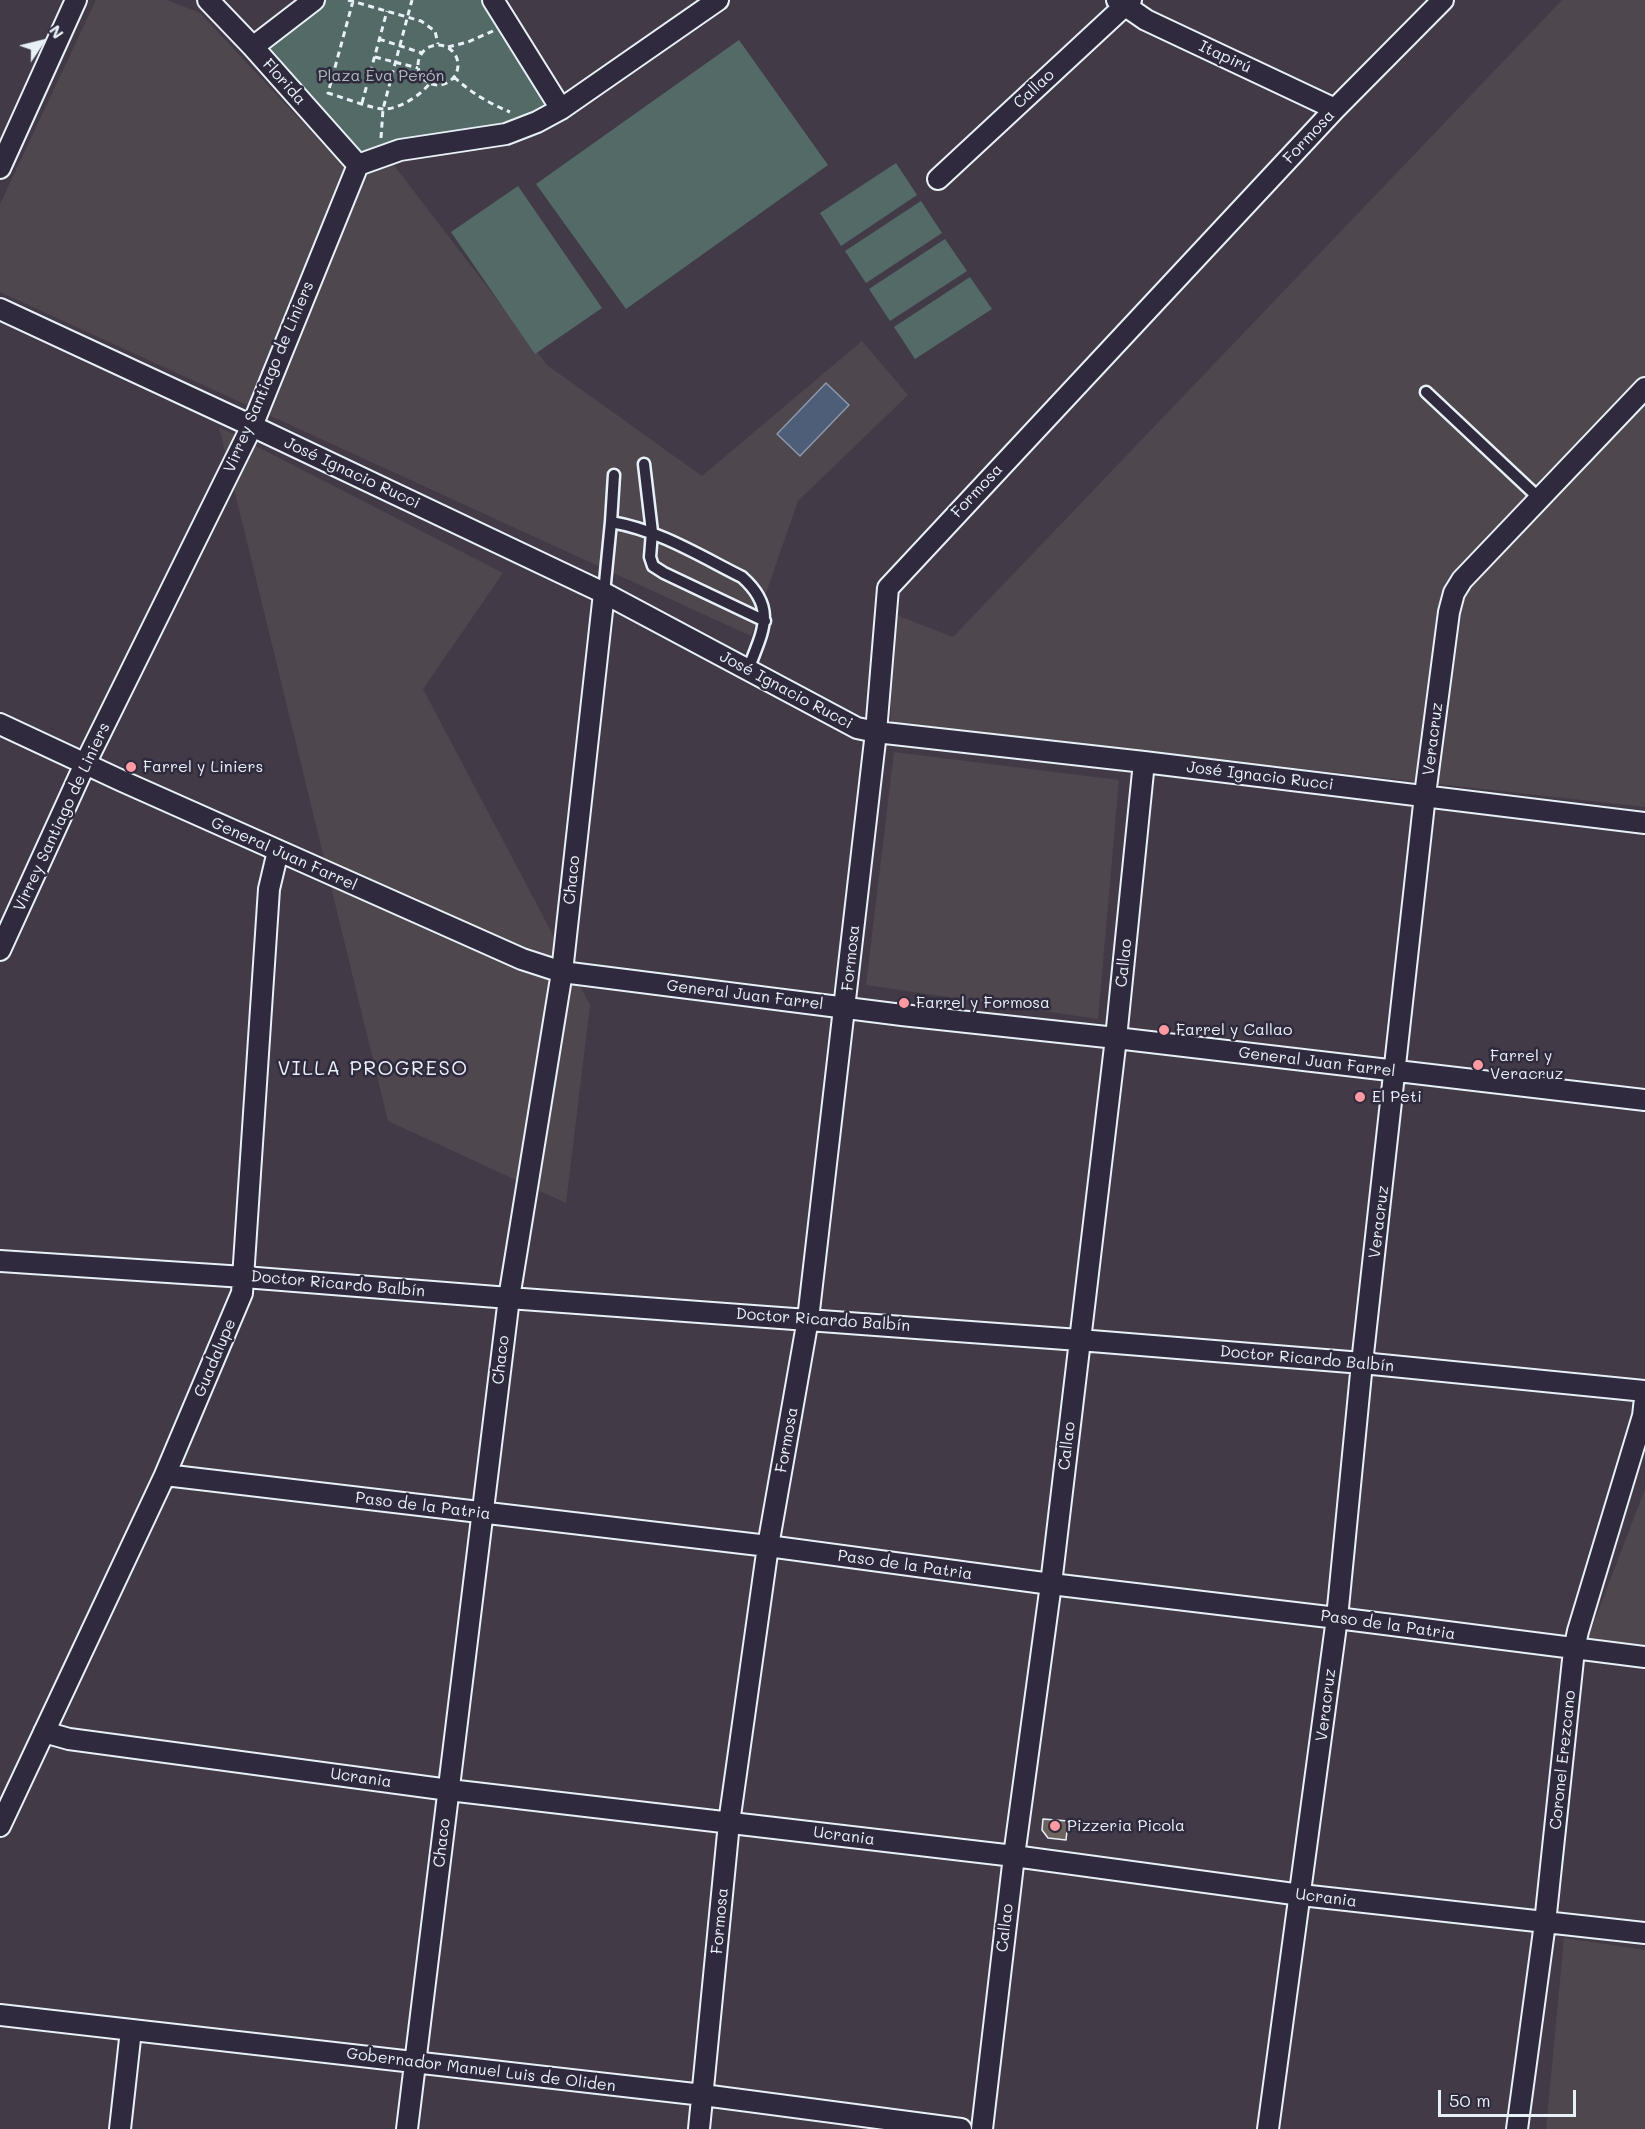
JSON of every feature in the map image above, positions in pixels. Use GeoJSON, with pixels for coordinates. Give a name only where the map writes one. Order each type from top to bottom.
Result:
{"type":"FeatureCollection","features":[{"type":"Feature","properties":{"kind":"street"},"geometry":{"type":"LineString","coordinates":[[0,168],[76,0]]}},
{"type":"Feature","properties":{"kind":"street","name":"Florida"},"geometry":{"type":"LineString","coordinates":[[208,0],[358,165]]}},
{"type":"Feature","properties":{"kind":"street"},"geometry":{"type":"LineString","coordinates":[[253,47],[314,0]]}},
{"type":"Feature","properties":{"kind":"street"},"geometry":{"type":"LineString","coordinates":[[493,0],[561,109]]}},
{"type":"Feature","properties":{"kind":"street"},"geometry":{"type":"LineString","coordinates":[[358,165],[400,150],[506,134],[537,122],[561,109],[718,0]]}},
{"type":"Feature","properties":{"kind":"street","name":"Formosa"},"geometry":{"type":"LineString","coordinates":[[699,2129],[729,1823],[768,1546],[808,1319],[876,732],[886,598],[891,583],[1335,109],[1443,0]]}},
{"type":"Feature","properties":{"kind":"street","name":"Itapirú"},"geometry":{"type":"LineString","coordinates":[[1124,2],[1146,20],[1335,109]]}},
{"type":"Feature","properties":{"kind":"street","name":"Callao"},"geometry":{"type":"LineString","coordinates":[[938,179],[1124,2]]}},
{"type":"Feature","properties":{"kind":"street","name":"Virrey Santiago de Liniers"},"geometry":{"type":"LineString","coordinates":[[0,950],[85,764],[252,426],[358,165]]}},
{"type":"Feature","properties":{"kind":"street","name":"José Ignacio Rucci"},"geometry":{"type":"LineString","coordinates":[[0,309],[604,593],[856,728],[1645,823]]}},
{"type":"Feature","properties":{"kind":"street","name":"Veracruz"},"geometry":{"type":"LineString","coordinates":[[1268,2129],[1337,1618],[1362,1363],[1425,795],[1449,612],[1454,593],[1462,580],[1645,388]]}},
{"type":"Feature","properties":{"kind":"street","name":"Chaco"},"geometry":{"type":"LineString","coordinates":[[406,2129],[509,1298],[562,972],[604,593]]}},
{"type":"Feature","properties":{"kind":"street","name":"General Juan Farrel"},"geometry":{"type":"LineString","coordinates":[[0,724],[522,959],[562,972],[902,1015],[1645,1100]]}},
{"type":"Feature","properties":{"kind":"street","name":"Callao"},"geometry":{"type":"LineString","coordinates":[[982,2129],[1014,1856],[1051,1584],[1116,1038],[1143,762]]}},
{"type":"Feature","properties":{"kind":"street","name":"Guadalupe"},"geometry":{"type":"LineString","coordinates":[[0,1826],[165,1475],[238,1305],[244,1277],[269,889],[278,851]]}},
{"type":"Feature","properties":{"kind":"street","name":"Doctor Ricardo Balbín"},"geometry":{"type":"LineString","coordinates":[[0,1261],[244,1277],[1079,1340],[1362,1363],[1645,1391]]}},
{"type":"Feature","properties":{"kind":"street","name":"Coronel Erezcano"},"geometry":{"type":"LineString","coordinates":[[1517,2129],[1545,1923],[1574,1650],[1578,1630],[1643,1416],[1645,1398]]}},
{"type":"Feature","properties":{"kind":"street","name":"Paso de la Patria"},"geometry":{"type":"LineString","coordinates":[[165,1475],[768,1546],[1051,1584],[1645,1657]]}},
{"type":"Feature","properties":{"kind":"street","name":"Ucrania"},"geometry":{"type":"LineString","coordinates":[[44,1732],[69,1739],[448,1790],[1014,1856],[1301,1895],[1645,1933]]}},
{"type":"Feature","properties":{"kind":"street","name":"Gobernador Manuel Luis de Oliden"},"geometry":{"type":"LineString","coordinates":[[0,2015],[703,2096],[961,2129]]}},
{"type":"Feature","properties":{"kind":"street"},"geometry":{"type":"LineString","coordinates":[[120,2129],[131,2030]]}},
{"type":"Feature","properties":{"kind":"lane"},"geometry":{"type":"LineString","coordinates":[[1426,393],[1540,499]]}},
{"type":"Feature","properties":{"kind":"lane"},"geometry":{"type":"LineString","coordinates":[[644,464],[652,532],[650,557],[653,566],[765,621]]}},
{"type":"Feature","properties":{"kind":"lane"},"geometry":{"type":"LineString","coordinates":[[604,593],[614,475]]}},
{"type":"Feature","properties":{"kind":"lane"},"geometry":{"type":"LineString","coordinates":[[611,522],[652,532],[742,577],[754,588],[760,597],[765,621],[748,670]]}},
{"type":"Feature","properties":{"kind":"path"},"geometry":{"type":"LineString","coordinates":[[348,0],[429,25],[435,31],[439,45]]}},
{"type":"Feature","properties":{"kind":"path"},"geometry":{"type":"LineString","coordinates":[[380,156],[383,109],[412,0]]}},
{"type":"Feature","properties":{"kind":"path"},"geometry":{"type":"LineString","coordinates":[[353,2],[328,93],[383,109],[392,108],[414,97],[430,83]]}},
{"type":"Feature","properties":{"kind":"path"},"geometry":{"type":"LineString","coordinates":[[362,103],[387,11]]}},
{"type":"Feature","properties":{"kind":"path"},"geometry":{"type":"LineString","coordinates":[[446,47],[478,38],[507,22]]}},
{"type":"Feature","properties":{"kind":"path"},"geometry":{"type":"LineString","coordinates":[[379,39],[422,53]]}},
{"type":"Feature","properties":{"kind":"path"},"geometry":{"type":"LineString","coordinates":[[439,45],[446,47],[458,61],[454,77],[446,83],[430,83],[422,78],[418,68],[418,59],[426,48],[439,45]]}},
{"type":"Feature","properties":{"kind":"path"},"geometry":{"type":"LineString","coordinates":[[375,57],[418,68]]}},
{"type":"Feature","properties":{"kind":"path"},"geometry":{"type":"LineString","coordinates":[[454,77],[480,98],[537,122]]}},
{"type":"Feature","properties":{"kind":"shaded area"},"geometry":{"type":"Polygon","coordinates":[[[96,0],[167,0],[200,13],[348,171],[393,164],[547,365],[702,476],[862,341],[908,395],[798,501],[751,636],[0,292],[0,204],[96,0]]]}},
{"type":"Feature","properties":{"kind":"shaded area"},"geometry":{"type":"Polygon","coordinates":[[[1562,0],[1645,0],[1645,807],[891,723],[891,613],[953,637],[1562,0]]]}},
{"type":"Feature","properties":{"kind":"shaded area"},"geometry":{"type":"Polygon","coordinates":[[[219,427],[503,573],[423,689],[590,1005],[566,1203],[388,1121],[219,427]]]}},
{"type":"Feature","properties":{"kind":"shaded area"},"geometry":{"type":"Polygon","coordinates":[[[894,752],[1119,780],[1098,1019],[866,985],[894,752]]]}},
{"type":"Feature","properties":{"kind":"shaded area"},"geometry":{"type":"Polygon","coordinates":[[[1645,1489],[1645,1654],[1583,1651],[1645,1489]]]}},
{"type":"Feature","properties":{"kind":"shaded area"},"geometry":{"type":"Polygon","coordinates":[[[1564,1938],[1645,1950],[1645,2129],[1546,2129],[1564,1938]]]}},
{"type":"Feature","properties":{"kind":"green space","name":"Plaza Eva Perón"},"geometry":{"type":"Polygon","coordinates":[[[314,0],[493,0],[561,109],[358,165],[253,47],[314,0]]]}},
{"type":"Feature","properties":{"kind":"green space"},"geometry":{"type":"Polygon","coordinates":[[[739,40],[828,165],[626,309],[536,184],[739,40]]]}},
{"type":"Feature","properties":{"kind":"green space"},"geometry":{"type":"Polygon","coordinates":[[[896,163],[917,195],[841,246],[820,213],[896,163]]]}},
{"type":"Feature","properties":{"kind":"green space"},"geometry":{"type":"Polygon","coordinates":[[[518,186],[602,308],[535,354],[451,232],[518,186]]]}},
{"type":"Feature","properties":{"kind":"green space"},"geometry":{"type":"Polygon","coordinates":[[[921,201],[942,233],[866,283],[845,251],[921,201]]]}},
{"type":"Feature","properties":{"kind":"green space"},"geometry":{"type":"Polygon","coordinates":[[[945,239],[967,271],[890,321],[869,289],[945,239]]]}},
{"type":"Feature","properties":{"kind":"green space"},"geometry":{"type":"Polygon","coordinates":[[[970,277],[992,309],[915,359],[894,327],[970,277]]]}},
{"type":"Feature","properties":{"kind":"water"},"geometry":{"type":"Polygon","coordinates":[[[826,383],[849,405],[800,456],[777,434],[826,383]]]}},
{"type":"Feature","properties":{"kind":"building","name":"Pizzeria Picola"},"geometry":{"type":"Polygon","coordinates":[[[1043,1819],[1068,1821],[1066,1840],[1048,1838],[1042,1830],[1043,1819]]]}},
{"type":"Feature","properties":{"kind":"place","name":"Farrel y Liniers"},"geometry":{"type":"Point","coordinates":[131,767]}},
{"type":"Feature","properties":{"kind":"place","name":"Farrel y Formosa"},"geometry":{"type":"Point","coordinates":[904,1003]}},
{"type":"Feature","properties":{"kind":"place","name":"Farrel y Callao"},"geometry":{"type":"Point","coordinates":[1164,1030]}},
{"type":"Feature","properties":{"kind":"place","name":"Farrel y Veracruz"},"geometry":{"type":"Point","coordinates":[1478,1065]}},
{"type":"Feature","properties":{"kind":"place","name":"El Peti"},"geometry":{"type":"Point","coordinates":[1360,1097]}},
{"type":"Feature","properties":{"kind":"place","name":"Pizzeria Picola"},"geometry":{"type":"Point","coordinates":[1055,1826]}},
{"type":"Feature","properties":{"kind":"district","name":"VILLA PROGRESO"},"geometry":{"type":"Point","coordinates":[373,1069]}}]}
